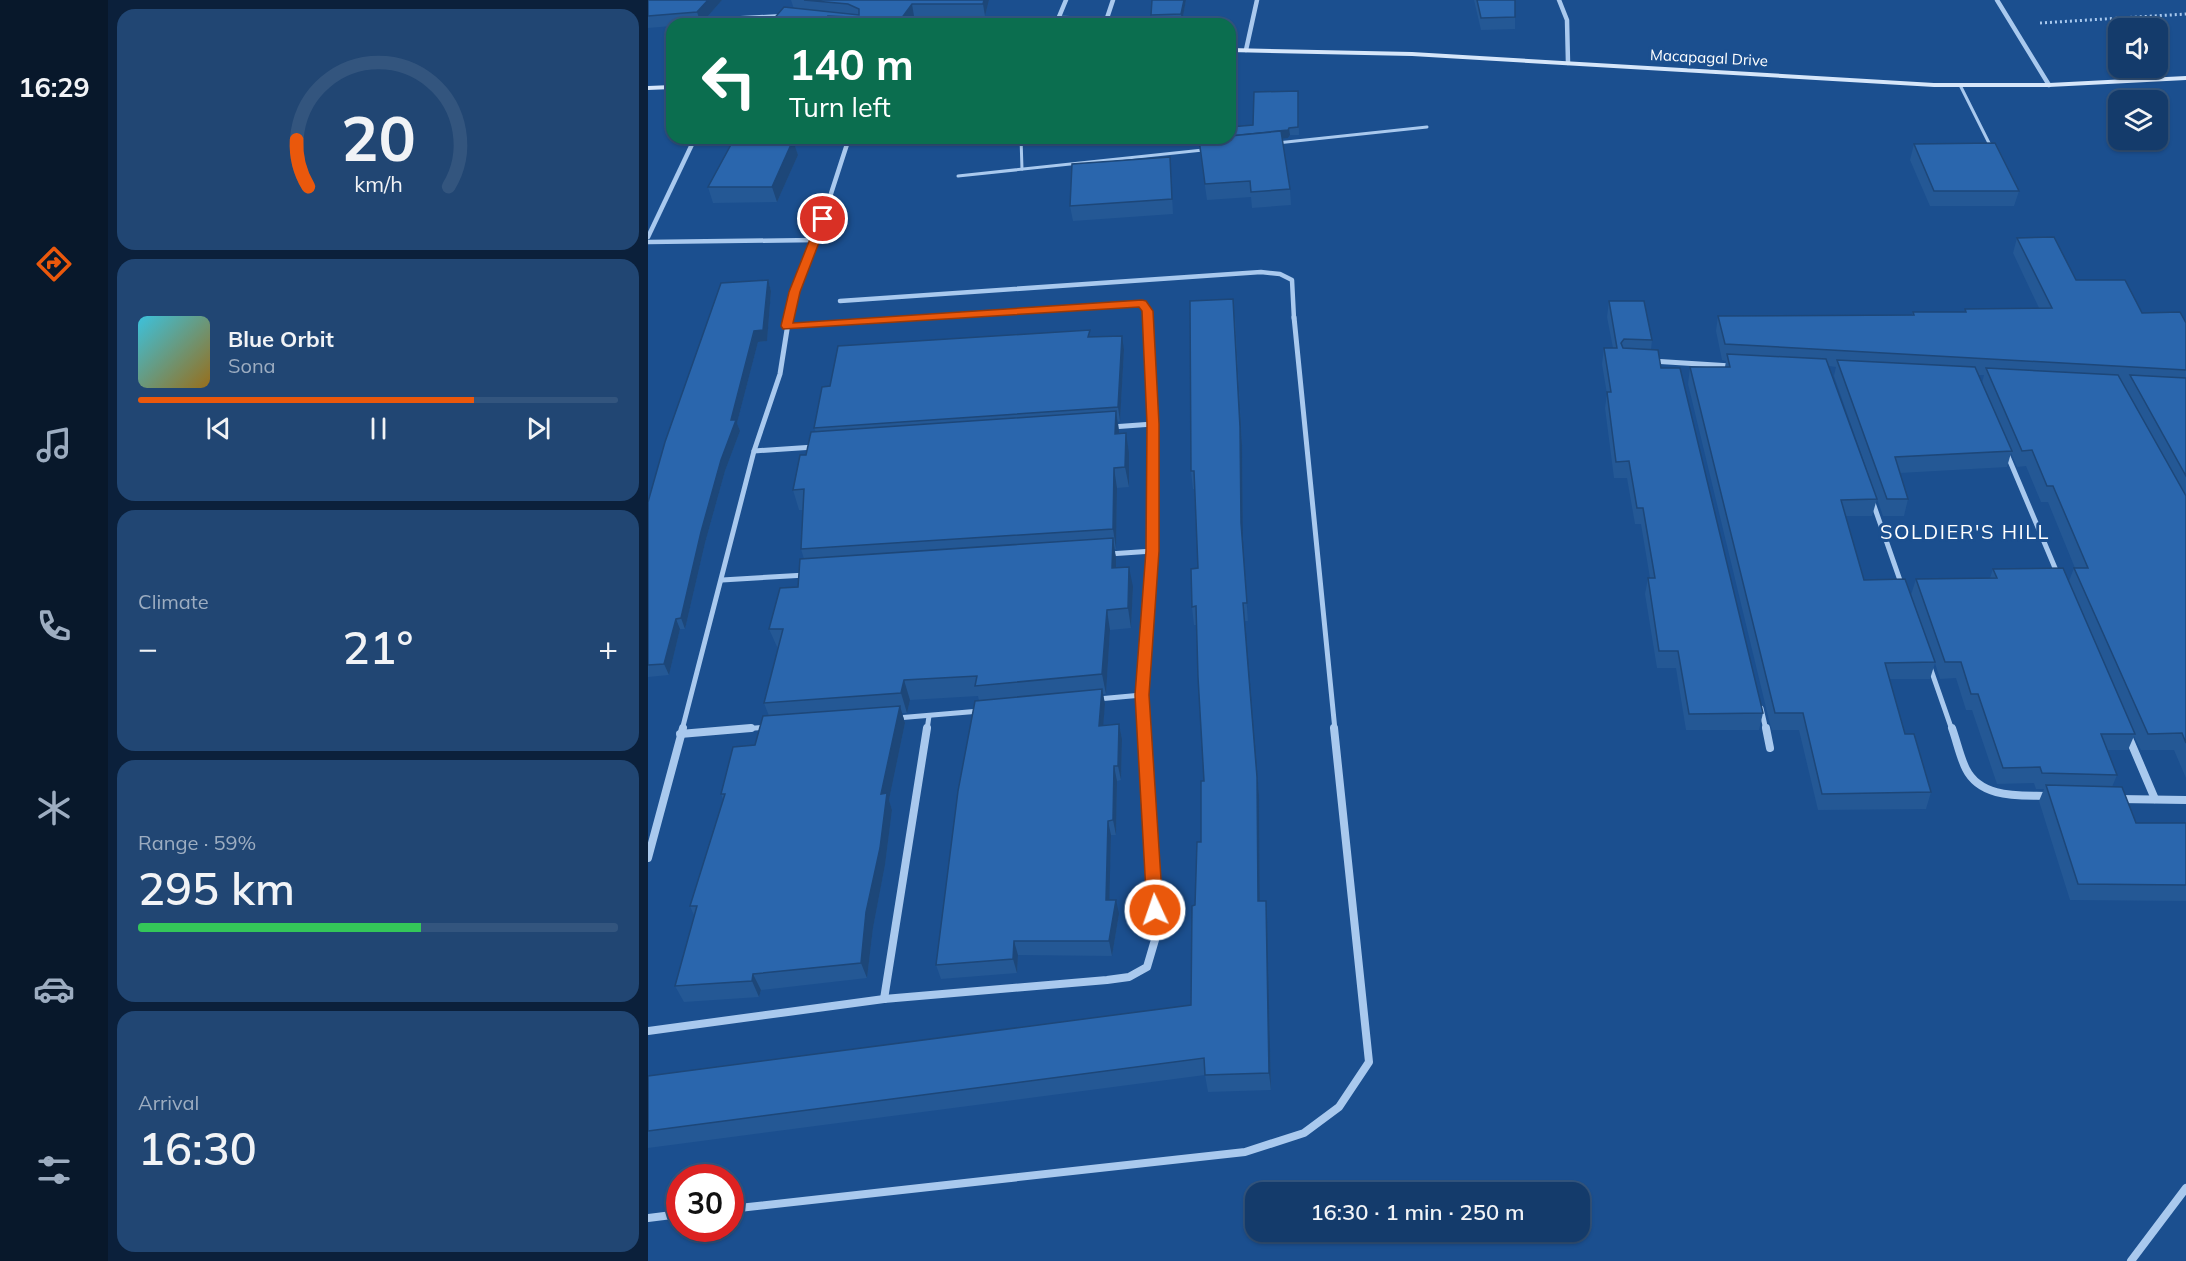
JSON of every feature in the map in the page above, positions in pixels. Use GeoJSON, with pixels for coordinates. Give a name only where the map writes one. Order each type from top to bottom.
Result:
{"type":"FeatureCollection","features":[{"type":"Feature","properties":{"kind":"main road","name":"Macapagal Drive"},"geometry":{"type":"LineString","coordinates":[[1236,50],[1412,54],[1960,85],[2049,85],[2186,78]]}},
{"type":"Feature","properties":{"kind":"main road"},"geometry":{"type":"LineString","coordinates":[[648,88],[666,87]]}},
{"type":"Feature","properties":{"kind":"street"},"geometry":{"type":"LineString","coordinates":[[1058,18],[1066,0]]}},
{"type":"Feature","properties":{"kind":"street"},"geometry":{"type":"LineString","coordinates":[[1106,18],[1113,0]]}},
{"type":"Feature","properties":{"kind":"street"},"geometry":{"type":"LineString","coordinates":[[1246,50],[1257,0]]}},
{"type":"Feature","properties":{"kind":"street"},"geometry":{"type":"LineString","coordinates":[[1559,0],[1567,20],[1568,63]]}},
{"type":"Feature","properties":{"kind":"street"},"geometry":{"type":"LineString","coordinates":[[1997,0],[2049,85]]}},
{"type":"Feature","properties":{"kind":"street"},"geometry":{"type":"LineString","coordinates":[[747,18],[788,16]]}},
{"type":"Feature","properties":{"kind":"street"},"geometry":{"type":"LineString","coordinates":[[692,144],[648,239],[816,240]]}},
{"type":"Feature","properties":{"kind":"street"},"geometry":{"type":"LineString","coordinates":[[648,858],[754,451],[780,375],[787,326],[795,292],[816,240],[847,144]]}},
{"type":"Feature","properties":{"kind":"street"},"geometry":{"type":"LineString","coordinates":[[744,1207],[1245,1152],[1304,1133],[1340,1107],[1369,1062],[1294,348],[1292,280],[1280,274],[1261,272],[840,301]]}},
{"type":"Feature","properties":{"kind":"street"},"geometry":{"type":"LineString","coordinates":[[648,1031],[884,999],[1129,977],[1147,967],[1157,933],[1142,695],[1153,551],[1153,424],[1147,311],[1142,304],[787,326]]}},
{"type":"Feature","properties":{"kind":"street"},"geometry":{"type":"LineString","coordinates":[[1646,361],[1735,366]]}},
{"type":"Feature","properties":{"kind":"street"},"geometry":{"type":"LineString","coordinates":[[1677,363],[1680,374]]}},
{"type":"Feature","properties":{"kind":"street"},"geometry":{"type":"LineString","coordinates":[[1106,428],[1153,424]]}},
{"type":"Feature","properties":{"kind":"street"},"geometry":{"type":"LineString","coordinates":[[2002,444],[2062,584]]}},
{"type":"Feature","properties":{"kind":"street"},"geometry":{"type":"LineString","coordinates":[[754,451],[825,446]]}},
{"type":"Feature","properties":{"kind":"street"},"geometry":{"type":"LineString","coordinates":[[1869,493],[1904,592]]}},
{"type":"Feature","properties":{"kind":"street"},"geometry":{"type":"LineString","coordinates":[[1105,554],[1153,551]]}},
{"type":"Feature","properties":{"kind":"street"},"geometry":{"type":"LineString","coordinates":[[722,580],[818,574]]}},
{"type":"Feature","properties":{"kind":"street"},"geometry":{"type":"LineString","coordinates":[[1927,658],[1967,771],[1981,785],[1998,794],[2052,796]]}},
{"type":"Feature","properties":{"kind":"street"},"geometry":{"type":"LineString","coordinates":[[1094,699],[1142,695]]}},
{"type":"Feature","properties":{"kind":"street"},"geometry":{"type":"LineString","coordinates":[[1760,703],[1770,748]]}},
{"type":"Feature","properties":{"kind":"street"},"geometry":{"type":"LineString","coordinates":[[894,719],[988,710]]}},
{"type":"Feature","properties":{"kind":"street"},"geometry":{"type":"LineString","coordinates":[[884,999],[929,716]]}},
{"type":"Feature","properties":{"kind":"street"},"geometry":{"type":"LineString","coordinates":[[680,734],[775,727]]}},
{"type":"Feature","properties":{"kind":"street"},"geometry":{"type":"LineString","coordinates":[[2127,735],[2155,800]]}},
{"type":"Feature","properties":{"kind":"street"},"geometry":{"type":"LineString","coordinates":[[2115,799],[2186,800]]}},
{"type":"Feature","properties":{"kind":"street"},"geometry":{"type":"LineString","coordinates":[[2131,1261],[2186,1188]]}},
{"type":"Feature","properties":{"kind":"street"},"geometry":{"type":"LineString","coordinates":[[648,1218],[666,1216]]}},
{"type":"Feature","properties":{"kind":"lane"},"geometry":{"type":"LineString","coordinates":[[1960,85],[1995,156]]}},
{"type":"Feature","properties":{"kind":"lane"},"geometry":{"type":"LineString","coordinates":[[1272,143],[1427,127]]}},
{"type":"Feature","properties":{"kind":"lane"},"geometry":{"type":"LineString","coordinates":[[1021,144],[1022,169]]}},
{"type":"Feature","properties":{"kind":"lane"},"geometry":{"type":"LineString","coordinates":[[958,176],[1213,149]]}},
{"type":"Feature","properties":{"kind":"path"},"geometry":{"type":"LineString","coordinates":[[2012,24],[2186,14]]}},
{"type":"Feature","properties":{"kind":"building"},"geometry":{"type":"Polygon","coordinates":[[[648,0],[708,0],[697,12],[648,16],[648,0]]]}},
{"type":"Feature","properties":{"kind":"building"},"geometry":{"type":"Polygon","coordinates":[[[804,0],[984,0],[983,4],[912,4],[902,18],[828,16],[828,18],[774,18],[784,7],[859,15],[859,9],[848,4],[804,0]]]}},
{"type":"Feature","properties":{"kind":"building"},"geometry":{"type":"Polygon","coordinates":[[[1152,0],[1184,0],[1181,14],[1151,15],[1152,0]]]}},
{"type":"Feature","properties":{"kind":"building"},"geometry":{"type":"Polygon","coordinates":[[[1477,0],[1515,0],[1515,17],[1481,18],[1477,0]]]}},
{"type":"Feature","properties":{"kind":"building"},"geometry":{"type":"Polygon","coordinates":[[[1298,91],[1298,127],[1236,135],[1236,126],[1253,125],[1254,92],[1298,91]]]}},
{"type":"Feature","properties":{"kind":"building"},"geometry":{"type":"Polygon","coordinates":[[[1281,131],[1290,189],[1251,192],[1250,181],[1205,184],[1200,144],[1236,144],[1236,135],[1281,131]]]}},
{"type":"Feature","properties":{"kind":"building"},"geometry":{"type":"Polygon","coordinates":[[[1995,143],[2019,191],[1934,191],[1914,144],[1995,143]]]}},
{"type":"Feature","properties":{"kind":"building"},"geometry":{"type":"Polygon","coordinates":[[[731,144],[791,144],[772,187],[708,187],[731,144]]]}},
{"type":"Feature","properties":{"kind":"building"},"geometry":{"type":"Polygon","coordinates":[[[1170,157],[1172,199],[1070,206],[1072,164],[1170,157]]]}},
{"type":"Feature","properties":{"kind":"building"},"geometry":{"type":"Polygon","coordinates":[[[2054,237],[2076,280],[2125,280],[2142,313],[2180,312],[2186,323],[2186,370],[1725,344],[1718,316],[1914,315],[1913,312],[1966,312],[1965,309],[2052,308],[2017,238],[2054,237]]]}},
{"type":"Feature","properties":{"kind":"building"},"geometry":{"type":"Polygon","coordinates":[[[768,280],[763,330],[754,331],[731,420],[736,420],[721,460],[701,532],[681,618],[676,619],[664,664],[648,665],[648,502],[665,442],[721,283],[768,280]]]}},
{"type":"Feature","properties":{"kind":"building"},"geometry":{"type":"Polygon","coordinates":[[[1233,299],[1240,427],[1241,523],[1247,603],[1243,603],[1257,777],[1258,901],[1266,901],[1269,1073],[1205,1075],[1204,1058],[648,1131],[648,1076],[1191,1005],[1192,906],[1195,905],[1197,842],[1201,842],[1201,781],[1204,781],[1196,606],[1192,607],[1191,569],[1198,568],[1194,471],[1191,471],[1190,301],[1233,299]]]}},
{"type":"Feature","properties":{"kind":"building"},"geometry":{"type":"Polygon","coordinates":[[[1609,301],[1644,301],[1652,340],[1624,339],[1621,343],[1623,348],[1658,350],[1661,368],[1680,368],[1763,713],[1689,714],[1678,651],[1659,651],[1648,578],[1655,578],[1643,508],[1637,508],[1629,461],[1616,462],[1607,392],[1611,392],[1604,348],[1617,348],[1609,301]]]}},
{"type":"Feature","properties":{"kind":"building"},"geometry":{"type":"Polygon","coordinates":[[[1090,330],[1088,337],[1122,336],[1118,407],[814,428],[822,387],[830,386],[838,346],[1090,330]]]}},
{"type":"Feature","properties":{"kind":"building"},"geometry":{"type":"Polygon","coordinates":[[[1727,354],[1826,359],[1877,499],[1841,500],[1864,580],[1905,579],[1935,662],[1885,663],[1905,734],[1914,734],[1931,792],[1822,794],[1803,713],[1775,713],[1690,367],[1730,367],[1727,354]]]}},
{"type":"Feature","properties":{"kind":"building"},"geometry":{"type":"Polygon","coordinates":[[[1837,360],[1975,367],[2012,451],[1895,457],[1908,499],[1887,499],[1837,360]]]}},
{"type":"Feature","properties":{"kind":"building"},"geometry":{"type":"Polygon","coordinates":[[[1986,368],[2118,375],[2186,496],[2186,743],[2182,733],[2148,734],[2074,568],[2088,568],[2053,486],[2047,486],[2032,450],[2022,451],[1986,368]]]}},
{"type":"Feature","properties":{"kind":"building"},"geometry":{"type":"Polygon","coordinates":[[[2130,375],[2186,378],[2186,476],[2130,375]]]}},
{"type":"Feature","properties":{"kind":"building"},"geometry":{"type":"Polygon","coordinates":[[[1116,411],[1115,434],[1126,433],[1125,467],[1114,468],[1113,529],[801,549],[804,489],[793,490],[800,455],[806,455],[811,432],[1116,411]]]}},
{"type":"Feature","properties":{"kind":"building"},"geometry":{"type":"Polygon","coordinates":[[[1113,538],[1112,568],[1129,567],[1128,608],[1107,610],[1102,674],[975,686],[977,676],[904,680],[901,693],[764,703],[783,629],[769,629],[780,588],[798,587],[800,559],[1113,538]]]}},
{"type":"Feature","properties":{"kind":"building"},"geometry":{"type":"Polygon","coordinates":[[[2063,568],[2135,734],[2101,734],[2117,775],[2042,773],[2040,767],[2003,768],[1978,694],[1971,694],[1961,662],[1945,662],[1916,579],[1997,578],[1993,569],[2063,568]]]}},
{"type":"Feature","properties":{"kind":"building"},"geometry":{"type":"Polygon","coordinates":[[[1102,689],[1099,726],[1119,724],[1118,766],[1114,766],[1113,820],[1108,821],[1106,900],[1116,900],[1109,941],[1014,941],[1013,959],[936,965],[958,791],[975,701],[1102,689]]]}},
{"type":"Feature","properties":{"kind":"building"},"geometry":{"type":"Polygon","coordinates":[[[900,706],[881,794],[887,793],[880,848],[866,912],[861,963],[753,974],[752,981],[675,986],[697,906],[690,906],[725,794],[721,794],[733,747],[755,745],[763,716],[900,706]]]}},
{"type":"Feature","properties":{"kind":"building"},"geometry":{"type":"Polygon","coordinates":[[[2046,785],[2122,787],[2136,823],[2186,823],[2186,885],[2078,884],[2046,785]]]}},
{"type":"Feature","properties":{"kind":"district","name":"SOLDIER'S HILL"},"geometry":{"type":"Point","coordinates":[1965,532]}},
{"type":"Feature","properties":{"kind":"route"},"geometry":{"type":"LineString","coordinates":[[823,219],[795,292],[787,326],[1142,304],[1147,311],[1153,424],[1153,551],[1142,695],[1155,910]]}}]}
